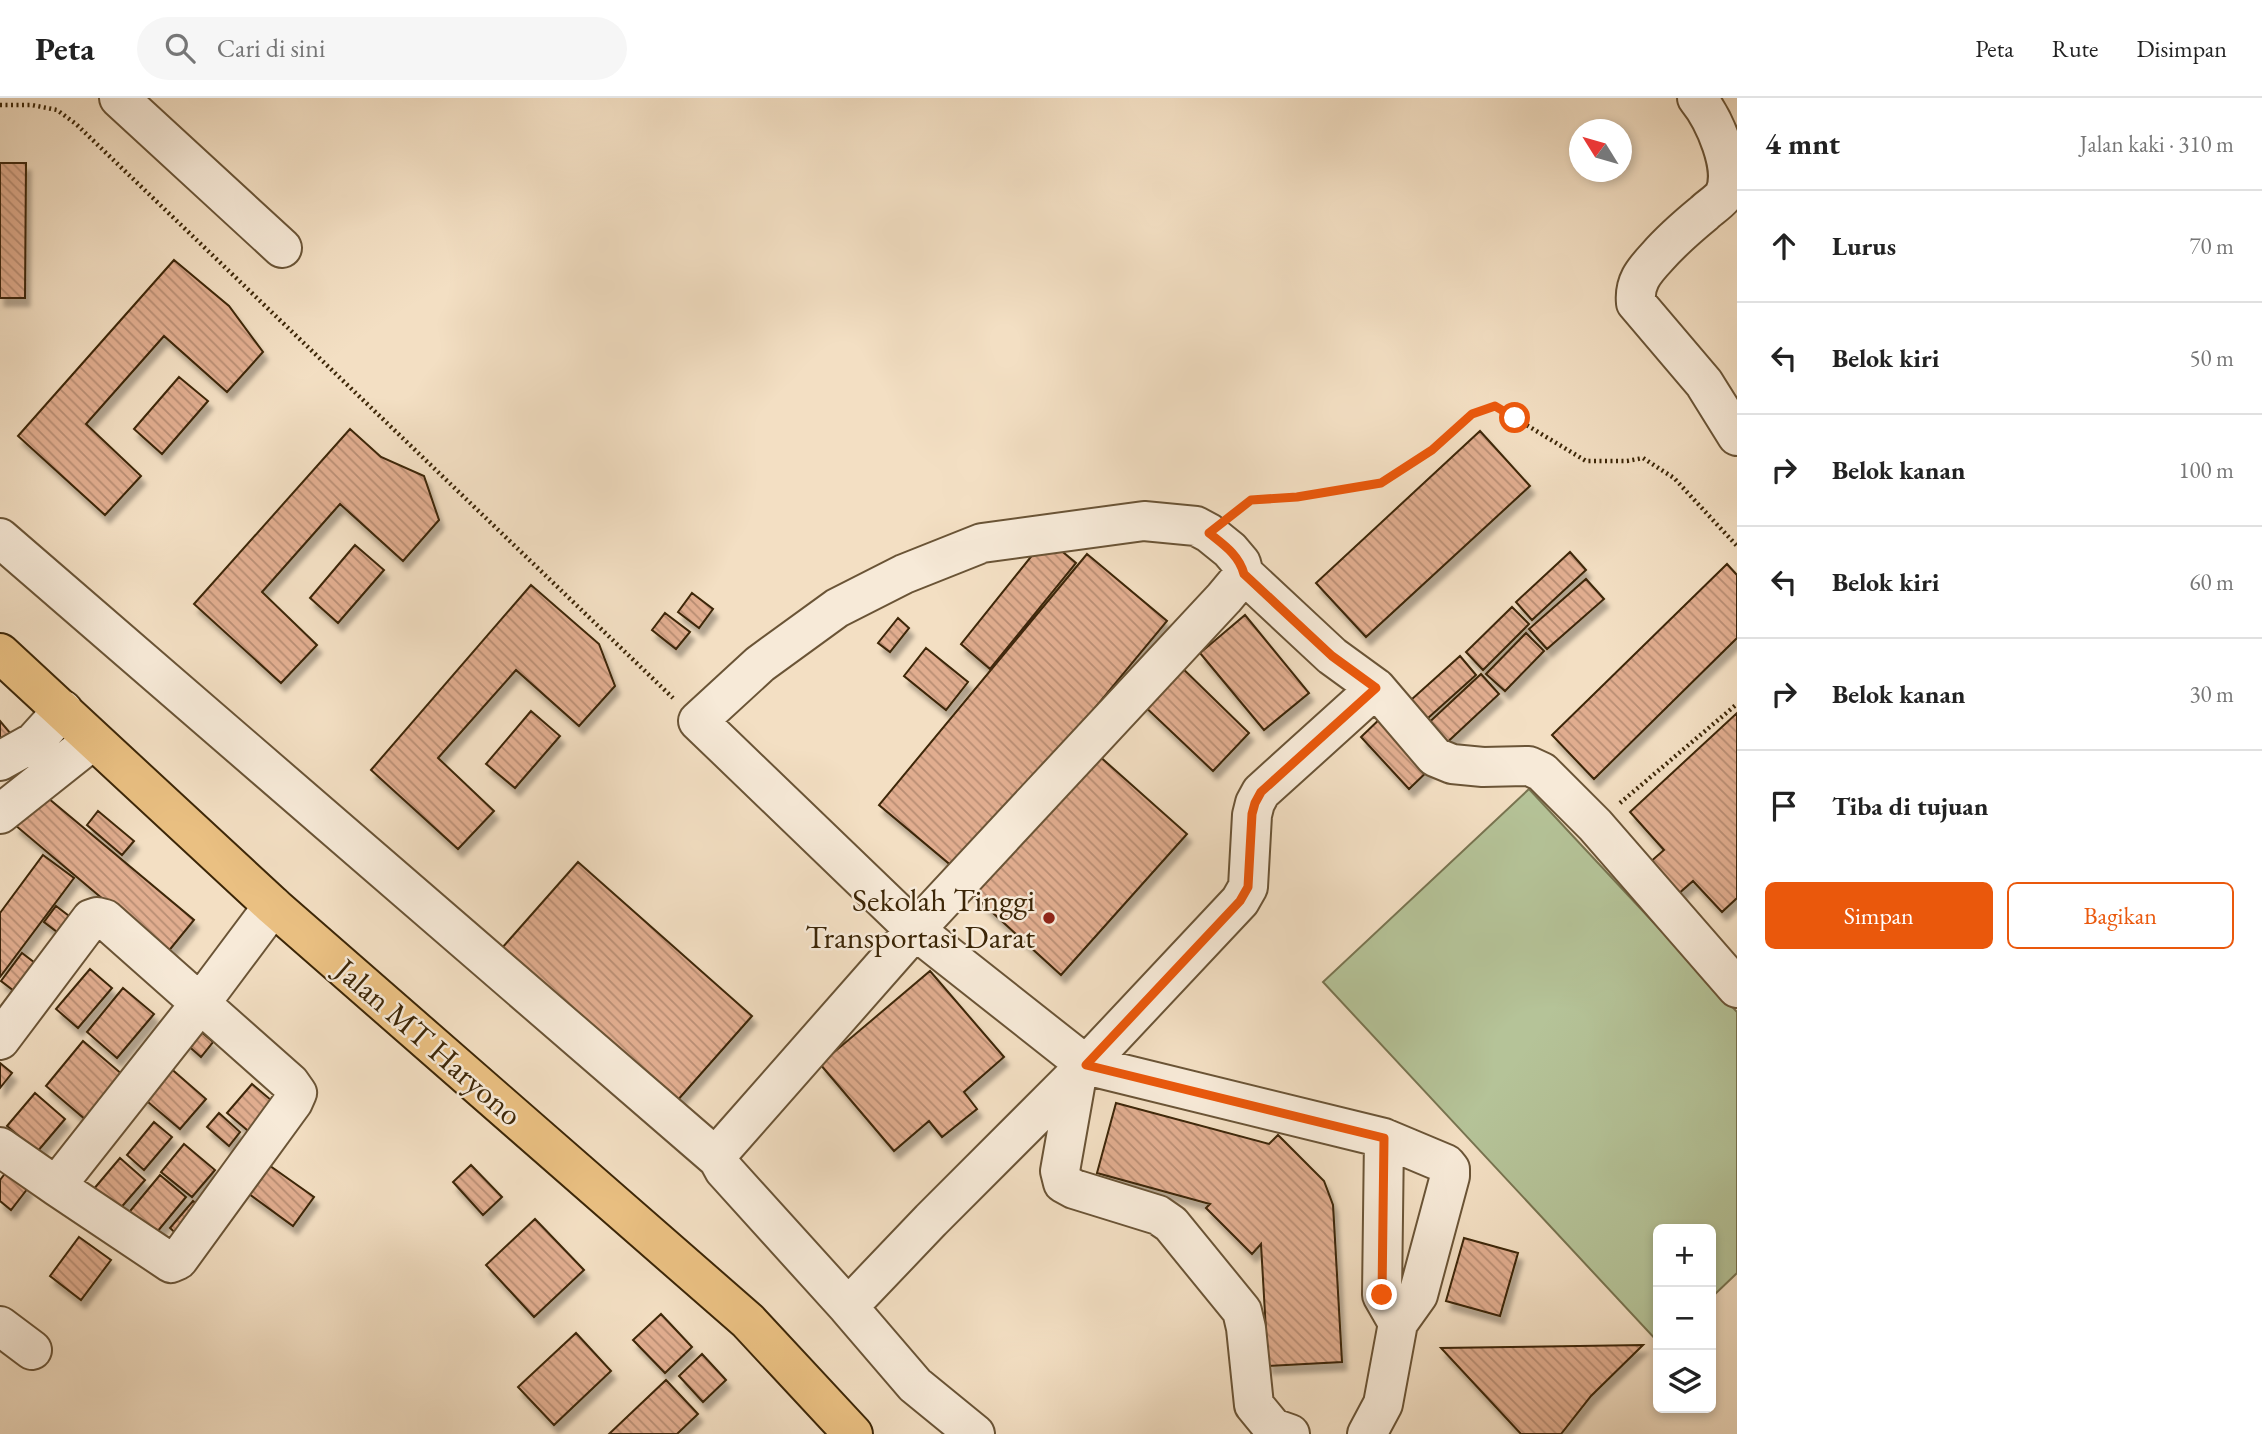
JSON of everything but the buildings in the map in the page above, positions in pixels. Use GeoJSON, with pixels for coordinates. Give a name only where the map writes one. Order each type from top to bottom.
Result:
{"type":"FeatureCollection","features":[{"type":"Feature","properties":{"kind":"main road","name":"Jalan MT Haryono"},"geometry":{"type":"LineString","coordinates":[[0,653],[273,906],[748,1321],[853,1434]]}},
{"type":"Feature","properties":{"kind":"street"},"geometry":{"type":"LineString","coordinates":[[119,98],[282,248]]}},
{"type":"Feature","properties":{"kind":"street"},"geometry":{"type":"LineString","coordinates":[[1697,98],[1711,116],[1723,141],[1730,176],[1725,195],[1673,239],[1644,272],[1637,283],[1636,303],[1704,383],[1737,436]]}},
{"type":"Feature","properties":{"kind":"street"},"geometry":{"type":"LineString","coordinates":[[1367,1434],[1383,1404],[1398,1323],[1418,1295],[1450,1169],[1446,1164],[1384,1138],[1082,1070],[915,930],[698,721],[760,664],[837,607],[904,574],[982,543],[1144,521],[1196,526],[1230,550],[1241,563],[1244,574],[1332,656],[1376,688],[1435,757],[1452,764],[1483,767],[1528,766],[1542,772],[1595,825],[1737,988]]}},
{"type":"Feature","properties":{"kind":"street"},"geometry":{"type":"LineString","coordinates":[[0,538],[718,1159],[724,1170],[915,1385],[975,1434]]}},
{"type":"Feature","properties":{"kind":"street"},"geometry":{"type":"LineString","coordinates":[[718,1159],[723,1149],[915,930],[1244,574]]}},
{"type":"Feature","properties":{"kind":"street"},"geometry":{"type":"LineString","coordinates":[[848,1307],[1082,1070],[1240,901],[1248,887],[1252,814],[1261,792],[1376,688]]}},
{"type":"Feature","properties":{"kind":"street"},"geometry":{"type":"LineString","coordinates":[[0,761],[34,742],[63,710]]}},
{"type":"Feature","properties":{"kind":"street"},"geometry":{"type":"LineString","coordinates":[[0,814],[92,741]]}},
{"type":"Feature","properties":{"kind":"street"},"geometry":{"type":"LineString","coordinates":[[56,1186],[200,1005],[273,906]]}},
{"type":"Feature","properties":{"kind":"street"},"geometry":{"type":"LineString","coordinates":[[0,1040],[91,919],[97,917],[105,919],[290,1083],[297,1093],[178,1260],[171,1263],[0,1147]]}},
{"type":"Feature","properties":{"kind":"street"},"geometry":{"type":"LineString","coordinates":[[1082,1070],[1060,1171],[1062,1183],[1158,1215],[1171,1224],[1242,1311],[1254,1405],[1273,1428],[1290,1434]]}},
{"type":"Feature","properties":{"kind":"street"},"geometry":{"type":"LineString","coordinates":[[1384,1138],[1382,1295],[1398,1323]]}},
{"type":"Feature","properties":{"kind":"street"},"geometry":{"type":"LineString","coordinates":[[0,1326],[32,1350]]}},
{"type":"Feature","properties":{"kind":"path"},"geometry":{"type":"LineString","coordinates":[[0,104],[57,110],[76,124],[698,721]]}},
{"type":"Feature","properties":{"kind":"path"},"geometry":{"type":"LineString","coordinates":[[1209,533],[1251,500],[1297,497],[1381,483],[1432,450],[1472,414],[1495,406],[1586,461],[1627,461],[1643,458],[1674,478],[1737,546]]}},
{"type":"Feature","properties":{"kind":"path"},"geometry":{"type":"LineString","coordinates":[[1595,825],[1737,704]]}},
{"type":"Feature","properties":{"kind":"green space"},"geometry":{"type":"Polygon","coordinates":[[[1529,789],[1737,1012],[1737,1273],[1716,1293],[1716,1224],[1653,1224],[1653,1337],[1323,982],[1529,789]]]}},
{"type":"Feature","properties":{"kind":"place","name":"Sekolah Tinggi Transportasi Darat"},"geometry":{"type":"Point","coordinates":[1049,918]}},
{"type":"Feature","properties":{"kind":"route"},"geometry":{"type":"LineString","coordinates":[[1382,1295],[1384,1138],[1086,1065],[1240,901],[1248,887],[1252,814],[1261,792],[1376,688],[1332,656],[1244,574],[1241,563],[1230,550],[1209,533],[1251,500],[1297,497],[1381,483],[1432,450],[1472,414],[1495,406],[1515,418]]}}]}
